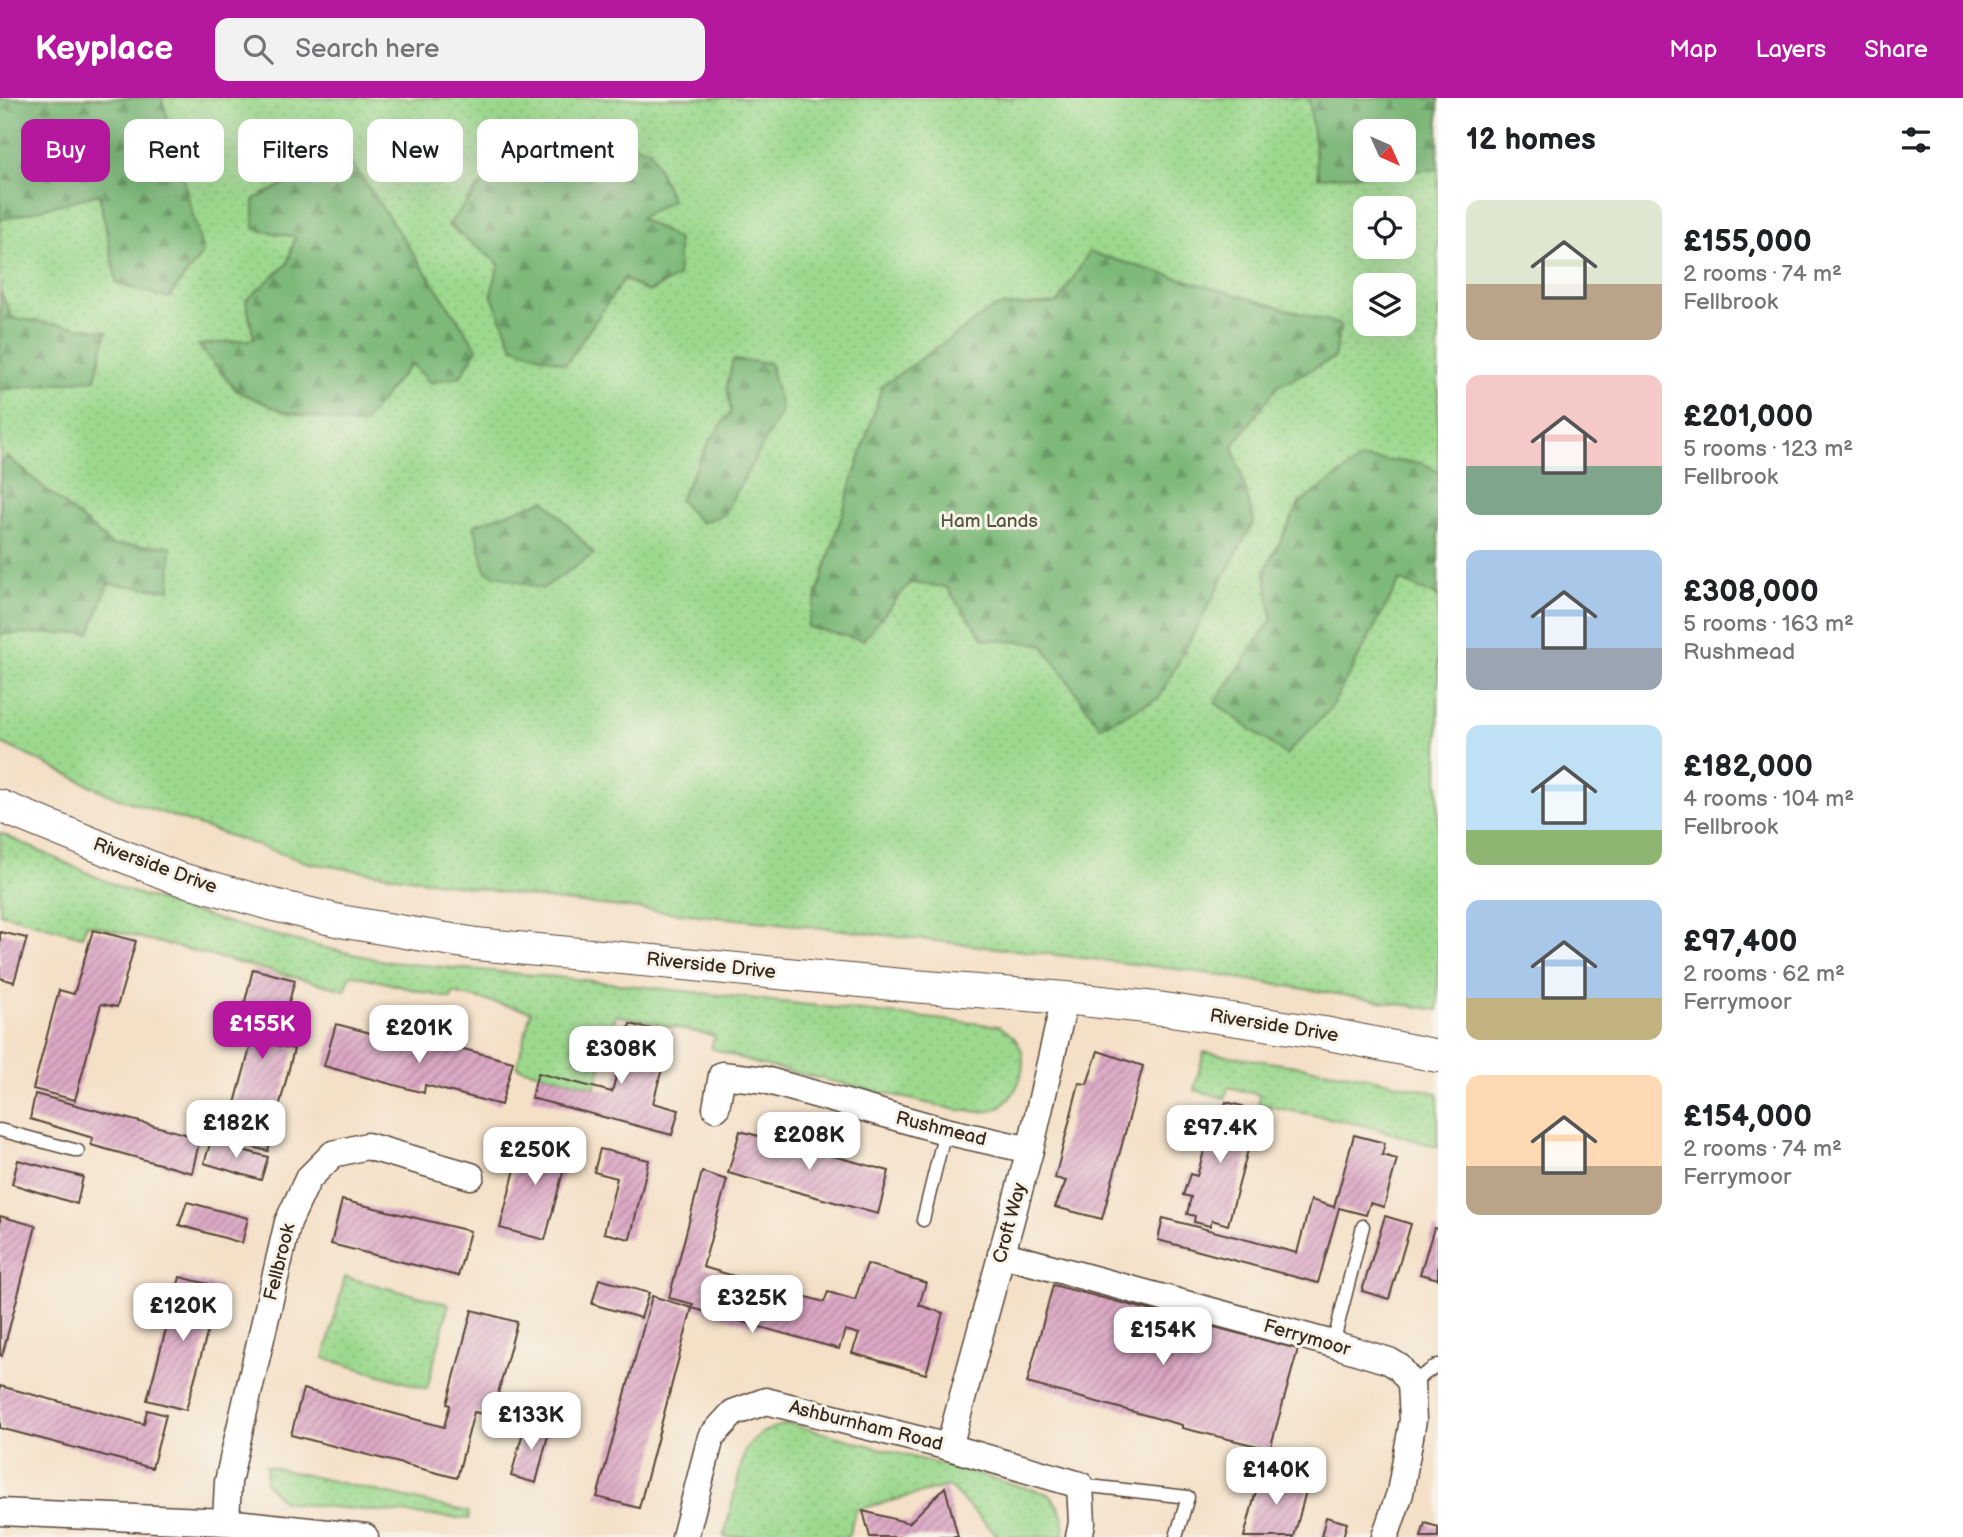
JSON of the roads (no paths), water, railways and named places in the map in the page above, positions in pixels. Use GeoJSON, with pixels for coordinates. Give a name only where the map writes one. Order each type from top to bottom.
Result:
{"type":"FeatureCollection","features":[{"type":"Feature","properties":{"kind":"street","name":"Riverside Drive"},"geometry":{"type":"LineString","coordinates":[[0,806],[177,878],[340,921],[476,944],[1065,998],[1189,1012],[1311,1031],[1438,1056]]}},
{"type":"Feature","properties":{"kind":"street","name":"Croft Way"},"geometry":{"type":"LineString","coordinates":[[949,1447],[1030,1150],[1065,998]]}},
{"type":"Feature","properties":{"kind":"street","name":"Rushmead"},"geometry":{"type":"LineString","coordinates":[[716,1108],[722,1075],[765,1080],[945,1131],[1030,1150]]}},
{"type":"Feature","properties":{"kind":"street","name":"Fellbrook"},"geometry":{"type":"LineString","coordinates":[[226,1522],[228,1482],[288,1222],[308,1179],[333,1154],[367,1146],[471,1176]]}},
{"type":"Feature","properties":{"kind":"street","name":"Ferrymoor"},"geometry":{"type":"LineString","coordinates":[[1002,1255],[1389,1361],[1399,1367],[1411,1383]]}},
{"type":"Feature","properties":{"kind":"street"},"geometry":{"type":"LineString","coordinates":[[1385,1537],[1400,1493],[1413,1420],[1411,1383]]}},
{"type":"Feature","properties":{"kind":"street","name":"Ashburnham Road"},"geometry":{"type":"LineString","coordinates":[[685,1537],[711,1437],[733,1413],[766,1401],[949,1447],[1080,1485]]}},
{"type":"Feature","properties":{"kind":"street"},"geometry":{"type":"LineString","coordinates":[[1079,1537],[1082,1523],[1080,1485]]}},
{"type":"Feature","properties":{"kind":"street"},"geometry":{"type":"LineString","coordinates":[[0,1512],[226,1522],[362,1537]]}},
{"type":"Feature","properties":{"kind":"lane"},"geometry":{"type":"LineString","coordinates":[[0,1130],[78,1150]]}},
{"type":"Feature","properties":{"kind":"lane"},"geometry":{"type":"LineString","coordinates":[[923,1220],[945,1131]]}},
{"type":"Feature","properties":{"kind":"lane"},"geometry":{"type":"LineString","coordinates":[[1333,1344],[1363,1226]]}},
{"type":"Feature","properties":{"kind":"lane"},"geometry":{"type":"LineString","coordinates":[[1411,1383],[1438,1365]]}},
{"type":"Feature","properties":{"kind":"lane"},"geometry":{"type":"LineString","coordinates":[[1080,1485],[1188,1497],[1175,1537]]}},
{"type":"Feature","properties":{"kind":"park label","name":"Ham Lands"},"geometry":{"type":"Point","coordinates":[989,521]}}]}
